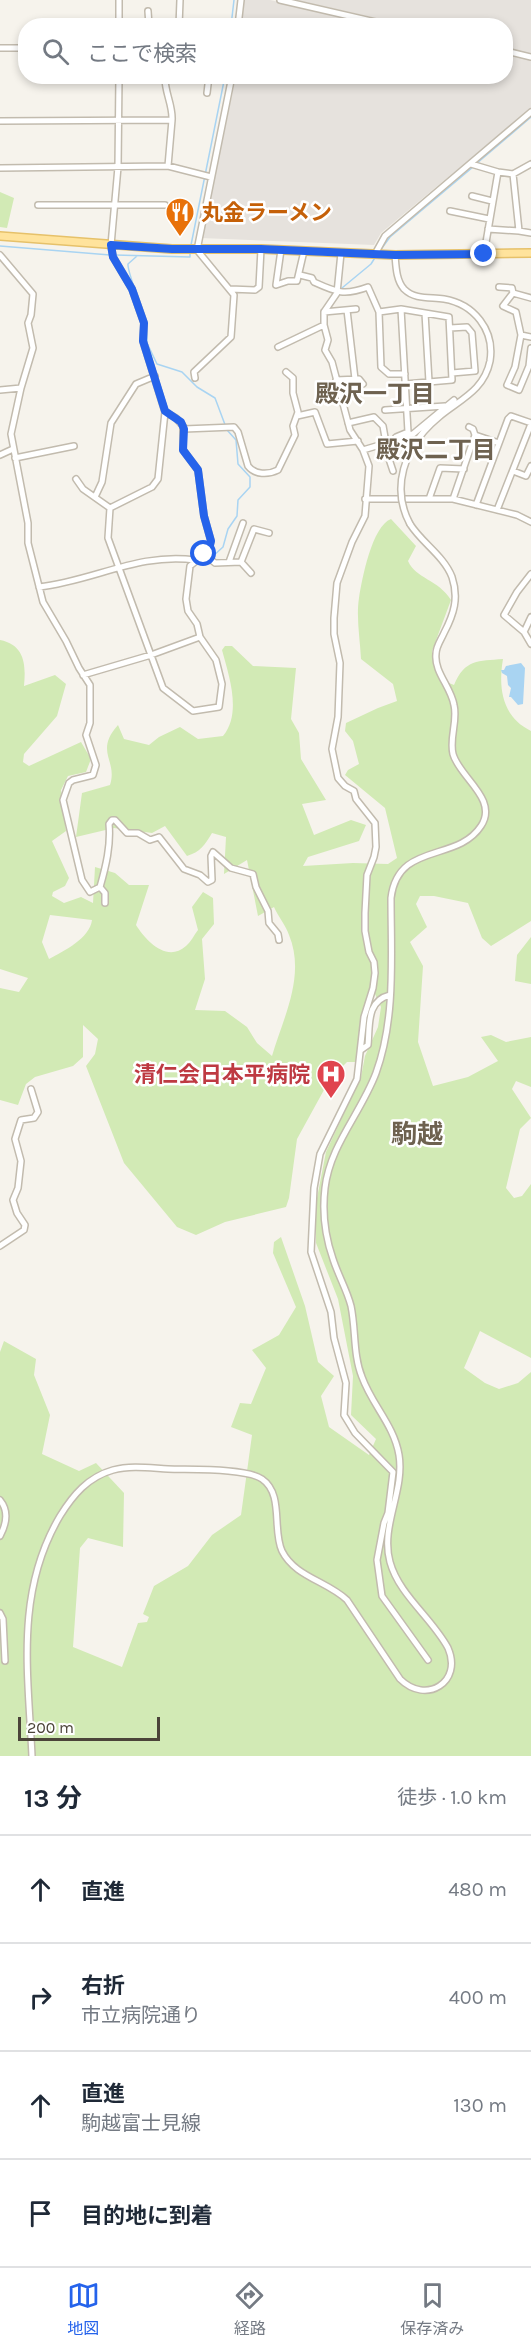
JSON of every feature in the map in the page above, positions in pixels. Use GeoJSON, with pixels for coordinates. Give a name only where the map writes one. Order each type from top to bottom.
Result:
{"type":"FeatureCollection","features":[{"type":"Feature","properties":{"kind":"main road"},"geometry":{"type":"LineString","coordinates":[[0,236],[197,250],[261,249],[395,255],[531,253]]}},
{"type":"Feature","properties":{"kind":"street"},"geometry":{"type":"LineString","coordinates":[[119,0],[119,18]]}},
{"type":"Feature","properties":{"kind":"street"},"geometry":{"type":"LineString","coordinates":[[179,18],[180,0]]}},
{"type":"Feature","properties":{"kind":"street"},"geometry":{"type":"LineString","coordinates":[[239,18],[241,0]]}},
{"type":"Feature","properties":{"kind":"street"},"geometry":{"type":"LineString","coordinates":[[280,0],[358,18]]}},
{"type":"Feature","properties":{"kind":"street"},"geometry":{"type":"LineString","coordinates":[[148,11],[148,18]]}},
{"type":"Feature","properties":{"kind":"street"},"geometry":{"type":"LineString","coordinates":[[0,48],[18,48]]}},
{"type":"Feature","properties":{"kind":"street"},"geometry":{"type":"LineString","coordinates":[[513,53],[531,57]]}},
{"type":"Feature","properties":{"kind":"street"},"geometry":{"type":"LineString","coordinates":[[110,508],[155,484],[160,471],[165,411],[143,341],[144,323],[132,289],[113,257],[111,245],[118,167],[119,84]]}},
{"type":"Feature","properties":{"kind":"street"},"geometry":{"type":"LineString","coordinates":[[164,84],[172,112],[168,166]]}},
{"type":"Feature","properties":{"kind":"street"},"geometry":{"type":"LineString","coordinates":[[207,93],[208,84]]}},
{"type":"Feature","properties":{"kind":"street"},"geometry":{"type":"LineString","coordinates":[[195,378],[194,372],[231,337],[234,295],[197,250],[230,84]]}},
{"type":"Feature","properties":{"kind":"street"},"geometry":{"type":"LineString","coordinates":[[375,254],[385,236],[531,112]]}},
{"type":"Feature","properties":{"kind":"street"},"geometry":{"type":"LineString","coordinates":[[0,121],[171,120]]}},
{"type":"Feature","properties":{"kind":"street"},"geometry":{"type":"LineString","coordinates":[[471,164],[513,174],[531,164]]}},
{"type":"Feature","properties":{"kind":"street"},"geometry":{"type":"LineString","coordinates":[[0,168],[168,166],[211,177]]}},
{"type":"Feature","properties":{"kind":"street"},"geometry":{"type":"LineString","coordinates":[[484,254],[498,172]]}},
{"type":"Feature","properties":{"kind":"street"},"geometry":{"type":"LineString","coordinates":[[513,174],[519,231]]}},
{"type":"Feature","properties":{"kind":"street"},"geometry":{"type":"LineString","coordinates":[[472,196],[492,201]]}},
{"type":"Feature","properties":{"kind":"street"},"geometry":{"type":"LineString","coordinates":[[38,205],[165,205]]}},
{"type":"Feature","properties":{"kind":"street"},"geometry":{"type":"LineString","coordinates":[[450,211],[489,219]]}},
{"type":"Feature","properties":{"kind":"street"},"geometry":{"type":"LineString","coordinates":[[488,228],[531,233]]}},
{"type":"Feature","properties":{"kind":"street"},"geometry":{"type":"LineString","coordinates":[[230,289],[255,290],[259,287],[261,249]]}},
{"type":"Feature","properties":{"kind":"street"},"geometry":{"type":"LineString","coordinates":[[280,250],[276,285],[297,281],[304,251]]}},
{"type":"Feature","properties":{"kind":"street"},"geometry":{"type":"LineString","coordinates":[[341,252],[337,292],[324,312],[327,340],[325,350],[332,362],[348,423],[369,466],[365,516],[352,542],[337,589],[334,634],[340,663],[338,717],[332,749],[338,778],[354,791],[356,799],[375,823],[376,847],[367,875],[365,913],[365,931],[375,973],[364,1017],[360,1069],[354,1088],[320,1154],[314,1188],[311,1252],[331,1312],[334,1338],[346,1383],[344,1415],[355,1433],[393,1473],[388,1513],[377,1560],[382,1596],[428,1660]]}},
{"type":"Feature","properties":{"kind":"street"},"geometry":{"type":"LineString","coordinates":[[0,255],[3,264],[33,294],[28,323],[33,348],[11,434],[28,523],[28,543],[47,612],[66,641],[91,688],[88,710],[90,723],[86,735],[96,771],[93,775],[69,783],[63,800],[82,880],[90,892],[100,887],[110,841],[109,824],[115,820],[127,833],[138,833],[150,840],[159,837],[184,869],[200,875],[208,882],[212,880],[211,856],[213,852],[231,868],[253,874],[256,888],[268,911],[269,923],[278,934],[279,940]]}},
{"type":"Feature","properties":{"kind":"street"},"geometry":{"type":"LineString","coordinates":[[32,1756],[26,1625],[33,1580],[42,1552],[63,1510],[81,1488],[96,1477],[112,1470],[143,1468],[253,1474],[266,1482],[272,1490],[279,1542],[290,1563],[347,1600],[403,1683],[422,1691],[431,1690],[442,1684],[449,1676],[452,1667],[452,1658],[448,1648],[399,1581],[389,1561],[388,1530],[399,1485],[399,1456],[392,1431],[361,1373],[356,1354],[349,1301],[333,1260],[324,1218],[325,1187],[329,1168],[342,1136],[367,1093],[376,1071],[388,1028],[391,898],[398,874],[414,860],[465,842],[483,822],[484,806],[480,795],[458,765],[454,755],[455,710],[451,693],[439,670],[436,654],[456,606],[455,590],[446,565],[410,524],[400,493],[403,468],[412,448],[427,428],[480,385],[489,366],[491,346],[485,327],[471,310],[452,301],[422,297],[404,289],[398,281],[395,255]]}},
{"type":"Feature","properties":{"kind":"street"},"geometry":{"type":"LineString","coordinates":[[300,275],[312,278],[314,282],[337,292],[347,293],[368,287],[379,312],[381,367],[389,374],[405,374]]}},
{"type":"Feature","properties":{"kind":"street"},"geometry":{"type":"LineString","coordinates":[[499,287],[512,288],[513,293]]}},
{"type":"Feature","properties":{"kind":"street"},"geometry":{"type":"LineString","coordinates":[[513,293],[531,297]]}},
{"type":"Feature","properties":{"kind":"street"},"geometry":{"type":"LineString","coordinates":[[513,293],[503,306],[516,312],[521,335],[515,367],[507,385],[519,390],[529,366],[531,353]]}},
{"type":"Feature","properties":{"kind":"street"},"geometry":{"type":"LineString","coordinates":[[324,312],[356,309]]}},
{"type":"Feature","properties":{"kind":"street"},"geometry":{"type":"LineString","coordinates":[[379,312],[401,309],[449,317],[452,380],[405,384]]}},
{"type":"Feature","properties":{"kind":"street"},"geometry":{"type":"LineString","coordinates":[[397,439],[396,437],[408,432],[401,309]]}},
{"type":"Feature","properties":{"kind":"street"},"geometry":{"type":"LineString","coordinates":[[347,310],[355,379]]}},
{"type":"Feature","properties":{"kind":"street"},"geometry":{"type":"LineString","coordinates":[[425,313],[429,382]]}},
{"type":"Feature","properties":{"kind":"street"},"geometry":{"type":"LineString","coordinates":[[278,347],[324,325]]}},
{"type":"Feature","properties":{"kind":"street"},"geometry":{"type":"LineString","coordinates":[[450,328],[467,327],[472,333],[475,371],[452,373]]}},
{"type":"Feature","properties":{"kind":"street"},"geometry":{"type":"LineString","coordinates":[[521,335],[531,337]]}},
{"type":"Feature","properties":{"kind":"street"},"geometry":{"type":"LineString","coordinates":[[184,429],[234,427],[238,432],[248,466],[254,471],[266,474],[278,470],[294,435],[293,426],[298,412],[293,378],[286,372]]}},
{"type":"Feature","properties":{"kind":"street"},"geometry":{"type":"LineString","coordinates":[[95,497],[102,482],[111,423],[136,384],[154,376]]}},
{"type":"Feature","properties":{"kind":"street"},"geometry":{"type":"LineString","coordinates":[[336,380],[359,379],[363,384]]}},
{"type":"Feature","properties":{"kind":"street"},"geometry":{"type":"LineString","coordinates":[[0,390],[21,388]]}},
{"type":"Feature","properties":{"kind":"street"},"geometry":{"type":"LineString","coordinates":[[363,450],[413,434],[454,400]]}},
{"type":"Feature","properties":{"kind":"street"},"geometry":{"type":"LineString","coordinates":[[385,410],[447,406]]}},
{"type":"Feature","properties":{"kind":"street"},"geometry":{"type":"LineString","coordinates":[[110,508],[108,538],[163,688],[193,711],[219,707],[222,684],[218,666],[213,654],[200,636],[187,604],[190,566],[209,550],[211,541],[204,516],[198,470],[183,450],[184,429],[181,422],[165,411]]}},
{"type":"Feature","properties":{"kind":"street"},"geometry":{"type":"LineString","coordinates":[[297,416],[315,412],[327,444],[358,441]]}},
{"type":"Feature","properties":{"kind":"street"},"geometry":{"type":"LineString","coordinates":[[476,505],[511,416],[531,424],[528,440],[497,510]]}},
{"type":"Feature","properties":{"kind":"street"},"geometry":{"type":"LineString","coordinates":[[348,423],[374,417],[383,426],[385,444],[393,471]]}},
{"type":"Feature","properties":{"kind":"street"},"geometry":{"type":"LineString","coordinates":[[453,499],[475,435],[473,429],[469,427]]}},
{"type":"Feature","properties":{"kind":"street"},"geometry":{"type":"LineString","coordinates":[[475,435],[499,443]]}},
{"type":"Feature","properties":{"kind":"street"},"geometry":{"type":"LineString","coordinates":[[15,458],[74,446]]}},
{"type":"Feature","properties":{"kind":"street"},"geometry":{"type":"LineString","coordinates":[[0,455],[13,449]]}},
{"type":"Feature","properties":{"kind":"street"},"geometry":{"type":"LineString","coordinates":[[513,471],[526,476],[531,466]]}},
{"type":"Feature","properties":{"kind":"street"},"geometry":{"type":"LineString","coordinates":[[429,499],[440,468],[464,469]]}},
{"type":"Feature","properties":{"kind":"street"},"geometry":{"type":"LineString","coordinates":[[76,479],[83,489],[110,508]]}},
{"type":"Feature","properties":{"kind":"street"},"geometry":{"type":"LineString","coordinates":[[365,499],[453,499],[530,520]]}},
{"type":"Feature","properties":{"kind":"street"},"geometry":{"type":"LineString","coordinates":[[229,562],[243,523]]}},
{"type":"Feature","properties":{"kind":"street"},"geometry":{"type":"LineString","coordinates":[[241,562],[254,529],[269,533]]}},
{"type":"Feature","properties":{"kind":"street"},"geometry":{"type":"LineString","coordinates":[[204,554],[215,563],[241,562],[251,573]]}},
{"type":"Feature","properties":{"kind":"street"},"geometry":{"type":"LineString","coordinates":[[39,587],[60,585],[148,559],[195,560]]}},
{"type":"Feature","properties":{"kind":"street"},"geometry":{"type":"LineString","coordinates":[[531,574],[504,615],[524,632],[531,644]]}},
{"type":"Feature","properties":{"kind":"street"},"geometry":{"type":"LineString","coordinates":[[524,632],[531,617]]}},
{"type":"Feature","properties":{"kind":"street"},"geometry":{"type":"LineString","coordinates":[[83,675],[151,655],[200,636]]}},
{"type":"Feature","properties":{"kind":"street"},"geometry":{"type":"LineString","coordinates":[[100,887],[105,893],[105,903]]}},
{"type":"Feature","properties":{"kind":"street"},"geometry":{"type":"LineString","coordinates":[[361,1050],[368,1045],[372,1007],[378,999],[390,995]]}},
{"type":"Feature","properties":{"kind":"street"},"geometry":{"type":"LineString","coordinates":[[0,1246],[24,1230],[25,1226],[14,1207],[13,1200],[18,1188],[21,1165],[15,1139],[21,1120],[34,1118],[38,1112],[31,1089]]}},
{"type":"Feature","properties":{"kind":"street"},"geometry":{"type":"LineString","coordinates":[[0,1500],[5,1505],[7,1516],[0,1536]]}},
{"type":"Feature","properties":{"kind":"street"},"geometry":{"type":"LineString","coordinates":[[0,1613],[3,1619],[4,1661]]}},
{"type":"Feature","properties":{"kind":"shaded area"},"geometry":{"type":"Polygon","coordinates":[[[244,0],[270,0],[352,18],[243,18],[244,0]]]}},
{"type":"Feature","properties":{"kind":"shaded area"},"geometry":{"type":"Polygon","coordinates":[[[296,0],[531,0],[531,54],[513,50],[513,18],[376,18],[296,0]]]}},
{"type":"Feature","properties":{"kind":"shaded area"},"geometry":{"type":"Polygon","coordinates":[[[513,54],[531,58],[531,108],[381,233],[374,245],[201,238],[234,84],[513,84],[513,54]]]}},
{"type":"Feature","properties":{"kind":"green space"},"geometry":{"type":"Polygon","coordinates":[[[0,192],[14,198],[7,228],[0,227],[0,192]]]}},
{"type":"Feature","properties":{"kind":"green space"},"geometry":{"type":"Polygon","coordinates":[[[391,519],[416,546],[408,561],[416,572],[440,588],[451,600],[432,651],[439,679],[454,685],[463,670],[473,663],[503,659],[501,681],[504,701],[514,718],[531,731],[531,921],[491,946],[482,938],[468,903],[434,896],[420,896],[416,904],[427,927],[410,942],[423,966],[418,1042],[433,1086],[468,1077],[498,1061],[481,1037],[491,1035],[506,1042],[531,1037],[531,1087],[516,1081],[512,1089],[531,1118],[520,1129],[506,1188],[514,1198],[522,1196],[531,1184],[531,1358],[480,1331],[464,1368],[485,1383],[499,1389],[518,1383],[531,1372],[531,1756],[0,1756],[0,1352],[4,1341],[36,1359],[34,1375],[50,1415],[42,1454],[79,1471],[96,1463],[124,1493],[123,1547],[88,1538],[80,1548],[73,1647],[122,1667],[138,1623],[147,1622],[149,1617],[143,1614],[154,1586],[188,1566],[212,1535],[241,1515],[252,1435],[231,1427],[240,1403],[251,1404],[266,1368],[252,1350],[279,1335],[296,1307],[273,1253],[274,1242],[281,1237],[305,1306],[318,1362],[334,1376],[321,1396],[329,1427],[369,1455],[376,1439],[351,1415],[353,1376],[338,1299],[316,1243],[316,1203],[326,1152],[361,1077],[365,1056],[378,1027],[381,1007],[375,994],[367,995],[356,1062],[347,1062],[330,1079],[297,1139],[286,1207],[225,1222],[196,1235],[177,1227],[124,1163],[86,1066],[95,1054],[98,1039],[83,1025],[83,1057],[73,1066],[35,1077],[26,1084],[18,1105],[0,1100],[0,988],[19,992],[28,978],[0,969],[0,640],[15,646],[19,651],[25,671],[24,686],[55,675],[66,684],[57,716],[24,754],[23,762],[29,766],[81,742],[91,759],[86,772],[68,776],[61,790],[66,831],[52,841],[69,878],[65,886],[53,892],[52,896],[64,903],[81,897],[93,903],[95,867],[115,873],[129,885],[149,885],[136,925],[151,943],[164,951],[172,952],[179,951],[186,946],[198,930],[192,907],[203,892],[213,898],[214,924],[202,939],[205,979],[195,1010],[225,1011],[247,1027],[257,1043],[272,1056],[291,997],[295,966],[294,950],[288,932],[274,907],[258,916],[247,860],[224,874],[226,837],[212,833],[202,848],[187,856],[165,826],[152,833],[114,828],[76,837],[82,793],[110,785],[112,776],[107,749],[111,734],[118,725],[124,739],[149,745],[159,737],[180,727],[198,739],[223,736],[229,727],[233,706],[222,650],[225,646],[232,646],[253,666],[296,668],[291,719],[299,733],[301,759],[326,800],[302,804],[314,835],[351,820],[366,825],[359,841],[308,857],[303,866],[353,863],[388,864],[397,858],[385,808],[345,775],[348,770],[359,764],[353,741],[345,731],[346,723],[397,701],[393,684],[361,659],[358,628],[358,605],[365,566],[373,542],[384,524],[391,519]],[[50,915],[42,942],[49,959],[69,948],[87,933],[92,920],[50,915]]]}},
{"type":"Feature","properties":{"kind":"green space"},"geometry":{"type":"Polygon","coordinates":[[[531,937],[531,984],[515,981],[517,955],[531,937]]]}},
{"type":"Feature","properties":{"kind":"water"},"geometry":{"type":"Polygon","coordinates":[[[521,663],[525,668],[523,704],[518,705],[509,697],[511,688],[508,685],[507,676],[501,670],[504,670],[506,666],[521,663]]]}},
{"type":"Feature","properties":{"kind":"waterway"},"geometry":{"type":"LineString","coordinates":[[232,18],[234,0]]}},
{"type":"Feature","properties":{"kind":"waterway"},"geometry":{"type":"LineString","coordinates":[[191,245],[223,84]]}},
{"type":"Feature","properties":{"kind":"waterway"},"geometry":{"type":"LineString","coordinates":[[476,164],[531,117]]}},
{"type":"Feature","properties":{"kind":"waterway"},"geometry":{"type":"LineString","coordinates":[[379,252],[390,237],[473,167]]}},
{"type":"Feature","properties":{"kind":"waterway"},"geometry":{"type":"LineString","coordinates":[[0,246],[110,255]]}},
{"type":"Feature","properties":{"kind":"waterway"},"geometry":{"type":"LineString","coordinates":[[115,255],[190,257],[190,253]]}},
{"type":"Feature","properties":{"kind":"waterway"},"geometry":{"type":"LineString","coordinates":[[137,256],[128,264],[128,268],[146,322]]}},
{"type":"Feature","properties":{"kind":"waterway"},"geometry":{"type":"LineString","coordinates":[[342,288],[371,264],[376,256]]}},
{"type":"Feature","properties":{"kind":"waterway"},"geometry":{"type":"LineString","coordinates":[[147,326],[147,343],[157,364],[182,372],[197,387],[215,398],[227,430],[236,440],[238,464],[250,477],[250,487],[238,500],[237,516],[228,529],[223,547],[212,557]]}},
{"type":"Feature","properties":{"kind":"place","name":"丸金ラーメン"},"geometry":{"type":"Point","coordinates":[180,238]}},
{"type":"Feature","properties":{"kind":"place","name":"清仁会日本平病院"},"geometry":{"type":"Point","coordinates":[331,1100]}},
{"type":"Feature","properties":{"kind":"district","name":"殿沢一丁目"},"geometry":{"type":"Point","coordinates":[375,394]}},
{"type":"Feature","properties":{"kind":"district","name":"殿沢二丁目"},"geometry":{"type":"Point","coordinates":[436,450]}},
{"type":"Feature","properties":{"kind":"district","name":"駒越"},"geometry":{"type":"Point","coordinates":[417,1134]}},
{"type":"Feature","properties":{"kind":"route"},"geometry":{"type":"LineString","coordinates":[[204,554],[209,550],[211,541],[204,516],[198,470],[183,450],[184,429],[181,422],[165,411],[143,341],[144,323],[132,289],[113,257],[111,245],[172,249],[261,249],[395,255],[484,254]]}}]}
